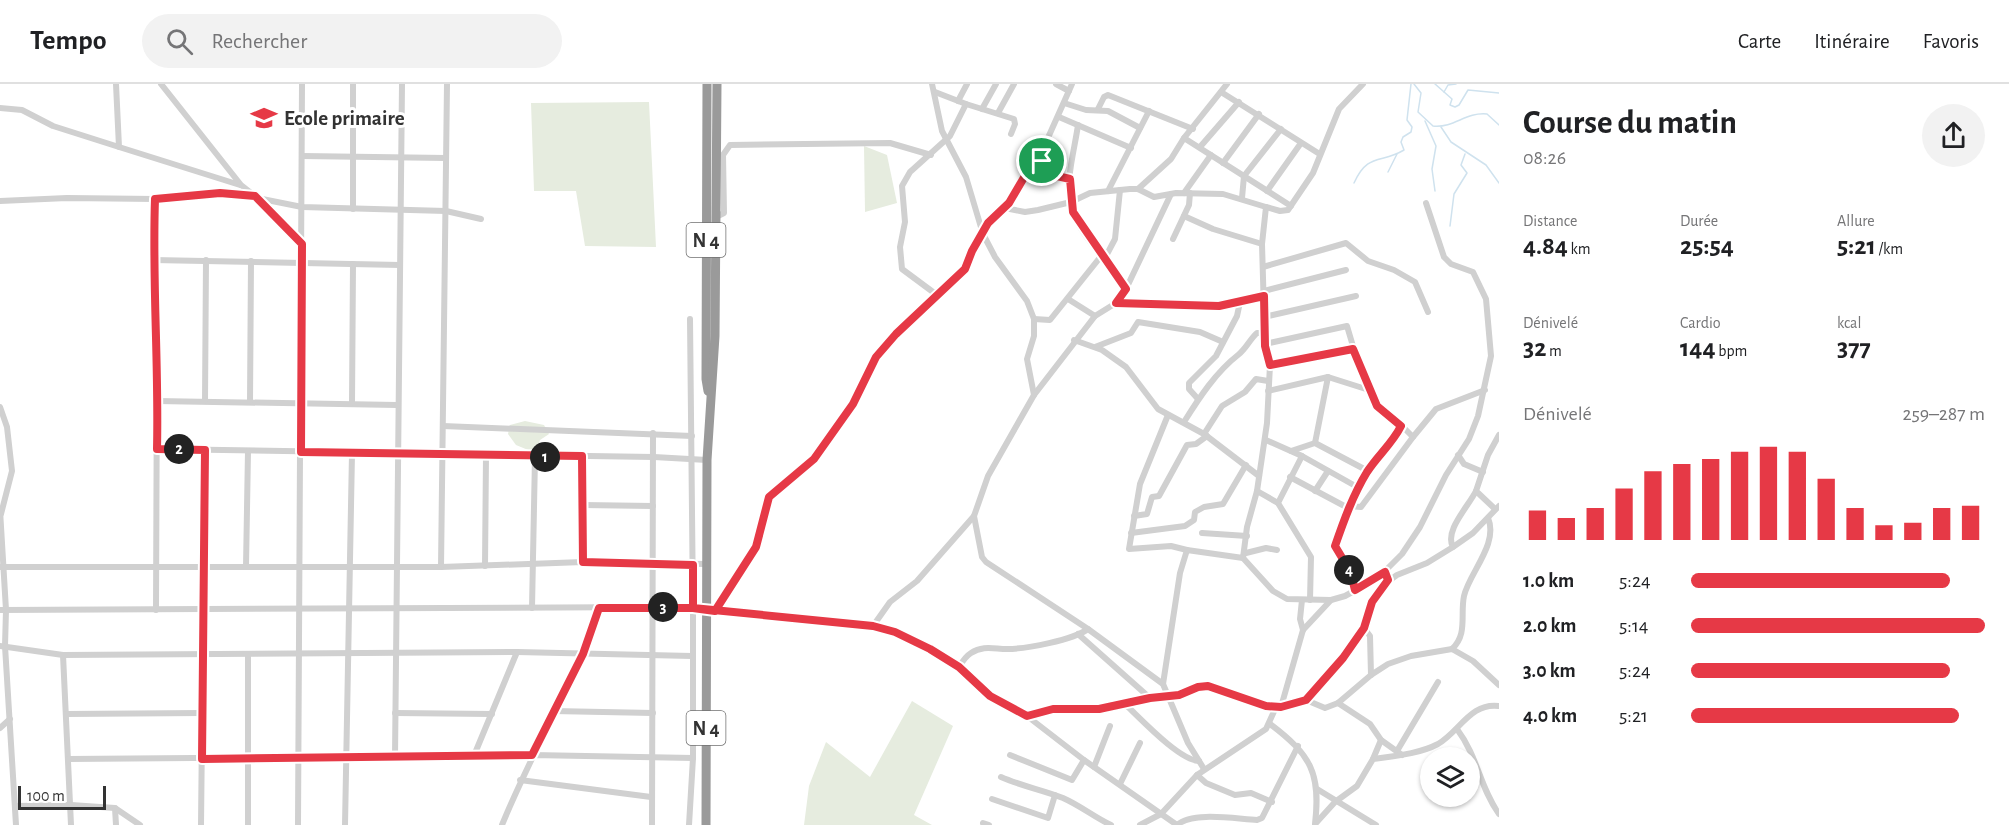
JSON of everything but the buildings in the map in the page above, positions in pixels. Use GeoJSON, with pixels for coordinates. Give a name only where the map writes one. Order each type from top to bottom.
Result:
{"type":"FeatureCollection","features":[{"type":"Feature","properties":{"kind":"highway","name":"N 4"},"geometry":{"type":"LineString","coordinates":[[707,84],[705,379],[710,396]]}},
{"type":"Feature","properties":{"kind":"highway","name":"N 4"},"geometry":{"type":"LineString","coordinates":[[705,825],[711,610],[707,564],[707,460],[715,336],[717,84]]}},
{"type":"Feature","properties":{"kind":"street"},"geometry":{"type":"LineString","coordinates":[[116,84],[119,147]]}},
{"type":"Feature","properties":{"kind":"street"},"geometry":{"type":"LineString","coordinates":[[161,84],[241,185],[255,196],[302,244]]}},
{"type":"Feature","properties":{"kind":"street"},"geometry":{"type":"LineString","coordinates":[[298,825],[302,84]]}},
{"type":"Feature","properties":{"kind":"street"},"geometry":{"type":"LineString","coordinates":[[353,84],[353,209]]}},
{"type":"Feature","properties":{"kind":"street"},"geometry":{"type":"LineString","coordinates":[[395,757],[402,84]]}},
{"type":"Feature","properties":{"kind":"street"},"geometry":{"type":"LineString","coordinates":[[441,567],[447,84]]}},
{"type":"Feature","properties":{"kind":"street"},"geometry":{"type":"LineString","coordinates":[[958,101],[967,84]]}},
{"type":"Feature","properties":{"kind":"street"},"geometry":{"type":"LineString","coordinates":[[982,109],[996,84]]}},
{"type":"Feature","properties":{"kind":"street"},"geometry":{"type":"LineString","coordinates":[[998,113],[1014,84]]}},
{"type":"Feature","properties":{"kind":"street"},"geometry":{"type":"LineString","coordinates":[[711,610],[756,547],[769,497],[814,459],[853,404],[876,357],[965,269],[988,223],[1005,208],[1059,117],[1070,87],[1056,84]]}},
{"type":"Feature","properties":{"kind":"street"},"geometry":{"type":"LineString","coordinates":[[1138,189],[1171,159],[1184,138],[1227,84]]}},
{"type":"Feature","properties":{"kind":"street"},"geometry":{"type":"LineString","coordinates":[[1005,208],[1031,211],[1071,202],[1090,193],[1138,189],[1154,197],[1187,193],[1223,194],[1283,212],[1291,206],[1313,173],[1318,161],[1318,153],[1339,109],[1363,84]]}},
{"type":"Feature","properties":{"kind":"street"},"geometry":{"type":"LineString","coordinates":[[935,88],[958,101],[1015,120],[1011,134]]}},
{"type":"Feature","properties":{"kind":"street"},"geometry":{"type":"LineString","coordinates":[[935,88],[936,110],[945,141],[966,177],[983,234],[995,257],[1027,301],[1034,320],[1034,336],[1027,359],[1034,395]]}},
{"type":"Feature","properties":{"kind":"street"},"geometry":{"type":"LineString","coordinates":[[1221,92],[1318,153]]}},
{"type":"Feature","properties":{"kind":"street"},"geometry":{"type":"LineString","coordinates":[[1098,109],[1104,97],[1108,95],[1193,129]]}},
{"type":"Feature","properties":{"kind":"street"},"geometry":{"type":"LineString","coordinates":[[1200,147],[1239,102]]}},
{"type":"Feature","properties":{"kind":"street"},"geometry":{"type":"LineString","coordinates":[[1064,103],[1086,110],[1108,111],[1140,128]]}},
{"type":"Feature","properties":{"kind":"street"},"geometry":{"type":"LineString","coordinates":[[937,295],[902,269],[900,247],[905,222],[902,186],[910,172],[945,141],[966,104]]}},
{"type":"Feature","properties":{"kind":"street"},"geometry":{"type":"LineString","coordinates":[[0,108],[22,110],[53,126],[241,185]]}},
{"type":"Feature","properties":{"kind":"street"},"geometry":{"type":"LineString","coordinates":[[1108,191],[1149,111]]}},
{"type":"Feature","properties":{"kind":"street"},"geometry":{"type":"LineString","coordinates":[[1223,163],[1259,114]]}},
{"type":"Feature","properties":{"kind":"street"},"geometry":{"type":"LineString","coordinates":[[1059,117],[1131,148]]}},
{"type":"Feature","properties":{"kind":"street"},"geometry":{"type":"LineString","coordinates":[[1078,125],[1070,158],[1071,208],[1126,289]]}},
{"type":"Feature","properties":{"kind":"street"},"geometry":{"type":"LineString","coordinates":[[1242,198],[1244,176],[1281,129]]}},
{"type":"Feature","properties":{"kind":"street"},"geometry":{"type":"LineString","coordinates":[[1184,138],[1291,206]]}},
{"type":"Feature","properties":{"kind":"street"},"geometry":{"type":"LineString","coordinates":[[716,218],[724,213],[723,155],[730,145],[890,143],[931,155]]}},
{"type":"Feature","properties":{"kind":"street"},"geometry":{"type":"LineString","coordinates":[[1267,190],[1301,143]]}},
{"type":"Feature","properties":{"kind":"street"},"geometry":{"type":"LineString","coordinates":[[1173,239],[1184,216],[1187,193],[1211,155]]}},
{"type":"Feature","properties":{"kind":"street"},"geometry":{"type":"LineString","coordinates":[[302,156],[446,159]]}},
{"type":"Feature","properties":{"kind":"street"},"geometry":{"type":"LineString","coordinates":[[1036,157],[1047,164],[1057,176],[1070,179]]}},
{"type":"Feature","properties":{"kind":"street"},"geometry":{"type":"LineString","coordinates":[[1034,320],[1050,320],[1104,257],[1115,239],[1120,190]]}},
{"type":"Feature","properties":{"kind":"street"},"geometry":{"type":"LineString","coordinates":[[0,201],[67,198],[155,199],[220,193],[255,196],[302,207],[446,211],[481,219]]}},
{"type":"Feature","properties":{"kind":"street"},"geometry":{"type":"LineString","coordinates":[[873,626],[890,602],[917,581],[974,516],[988,476],[1034,395],[1074,340],[1095,316],[1116,303],[1126,289],[1171,194]]}},
{"type":"Feature","properties":{"kind":"street"},"geometry":{"type":"LineString","coordinates":[[155,199],[153,260],[157,400],[156,610]]}},
{"type":"Feature","properties":{"kind":"street"},"geometry":{"type":"LineString","coordinates":[[1266,207],[1262,244],[1264,333],[1270,365],[1266,440],[1246,536],[1245,555],[1273,591],[1287,599],[1331,600],[1355,590],[1385,572],[1416,533],[1473,430],[1491,366],[1486,298],[1473,272],[1451,264],[1444,257],[1426,203]]}},
{"type":"Feature","properties":{"kind":"street"},"geometry":{"type":"LineString","coordinates":[[1184,216],[1213,230],[1262,244]]}},
{"type":"Feature","properties":{"kind":"street"},"geometry":{"type":"LineString","coordinates":[[1263,267],[1346,243],[1368,261],[1394,270],[1415,282],[1428,312]]}},
{"type":"Feature","properties":{"kind":"street"},"geometry":{"type":"LineString","coordinates":[[153,260],[400,265]]}},
{"type":"Feature","properties":{"kind":"street"},"geometry":{"type":"LineString","coordinates":[[205,401],[206,260]]}},
{"type":"Feature","properties":{"kind":"street"},"geometry":{"type":"LineString","coordinates":[[250,402],[251,261]]}},
{"type":"Feature","properties":{"kind":"street"},"geometry":{"type":"LineString","coordinates":[[352,404],[353,264]]}},
{"type":"Feature","properties":{"kind":"street"},"geometry":{"type":"LineString","coordinates":[[1116,303],[1219,306],[1240,302],[1347,270]]}},
{"type":"Feature","properties":{"kind":"street"},"geometry":{"type":"LineString","coordinates":[[1264,317],[1356,296]]}},
{"type":"Feature","properties":{"kind":"street"},"geometry":{"type":"LineString","coordinates":[[1068,299],[1095,316]]}},
{"type":"Feature","properties":{"kind":"street"},"geometry":{"type":"LineString","coordinates":[[1198,399],[1189,389],[1189,383],[1214,358],[1240,302]]}},
{"type":"Feature","properties":{"kind":"street"},"geometry":{"type":"LineString","coordinates":[[689,825],[693,758],[693,459],[690,319]]}},
{"type":"Feature","properties":{"kind":"street"},"geometry":{"type":"LineString","coordinates":[[1095,347],[1131,333],[1138,322],[1200,332],[1223,342]]}},
{"type":"Feature","properties":{"kind":"street"},"geometry":{"type":"LineString","coordinates":[[1265,344],[1347,326],[1353,349],[1377,406],[1413,437]]}},
{"type":"Feature","properties":{"kind":"street"},"geometry":{"type":"LineString","coordinates":[[1184,422],[1198,399],[1253,336],[1264,333]]}},
{"type":"Feature","properties":{"kind":"street"},"geometry":{"type":"LineString","coordinates":[[1074,340],[1095,347],[1126,367],[1158,409],[1205,435],[1259,476]]}},
{"type":"Feature","properties":{"kind":"street"},"geometry":{"type":"LineString","coordinates":[[1270,365],[1353,349]]}},
{"type":"Feature","properties":{"kind":"street"},"geometry":{"type":"LineString","coordinates":[[1491,366],[1499,367]]}},
{"type":"Feature","properties":{"kind":"street"},"geometry":{"type":"LineString","coordinates":[[1268,391],[1328,378],[1369,390]]}},
{"type":"Feature","properties":{"kind":"street"},"geometry":{"type":"LineString","coordinates":[[1315,443],[1328,378]]}},
{"type":"Feature","properties":{"kind":"street"},"geometry":{"type":"LineString","coordinates":[[1134,516],[1147,514],[1152,497],[1159,496],[1187,445],[1196,445],[1205,435],[1222,406],[1245,392],[1256,379],[1268,381]]}},
{"type":"Feature","properties":{"kind":"street"},"geometry":{"type":"LineString","coordinates":[[1290,477],[1348,507],[1360,507],[1383,481],[1393,463],[1436,409],[1485,390]]}},
{"type":"Feature","properties":{"kind":"street"},"geometry":{"type":"LineString","coordinates":[[157,400],[398,405]]}},
{"type":"Feature","properties":{"kind":"street"},"geometry":{"type":"LineString","coordinates":[[0,407],[7,427],[12,471],[0,514]]}},
{"type":"Feature","properties":{"kind":"street"},"geometry":{"type":"LineString","coordinates":[[1168,415],[1140,484],[1129,549],[1131,551],[1172,546],[1187,550],[1245,555],[1266,548],[1277,550]]}},
{"type":"Feature","properties":{"kind":"street"},"geometry":{"type":"LineString","coordinates":[[443,426],[692,436]]}},
{"type":"Feature","properties":{"kind":"street"},"geometry":{"type":"LineString","coordinates":[[1355,590],[1350,571],[1335,548],[1348,507],[1368,471],[1401,426]]}},
{"type":"Feature","properties":{"kind":"street"},"geometry":{"type":"LineString","coordinates":[[652,825],[653,433]]}},
{"type":"Feature","properties":{"kind":"street"},"geometry":{"type":"LineString","coordinates":[[1453,547],[1449,541],[1450,532],[1476,491],[1488,455],[1499,435]]}},
{"type":"Feature","properties":{"kind":"street"},"geometry":{"type":"LineString","coordinates":[[1266,440],[1302,456],[1368,497]]}},
{"type":"Feature","properties":{"kind":"street"},"geometry":{"type":"LineString","coordinates":[[1291,451],[1315,443],[1368,471]]}},
{"type":"Feature","properties":{"kind":"street"},"geometry":{"type":"LineString","coordinates":[[157,449],[535,457],[654,457],[707,460]]}},
{"type":"Feature","properties":{"kind":"street"},"geometry":{"type":"LineString","coordinates":[[201,825],[205,450]]}},
{"type":"Feature","properties":{"kind":"street"},"geometry":{"type":"LineString","coordinates":[[246,567],[248,451]]}},
{"type":"Feature","properties":{"kind":"street"},"geometry":{"type":"LineString","coordinates":[[345,825],[350,655],[352,453]]}},
{"type":"Feature","properties":{"kind":"street"},"geometry":{"type":"LineString","coordinates":[[1458,455],[1464,464],[1483,472]]}},
{"type":"Feature","properties":{"kind":"street"},"geometry":{"type":"LineString","coordinates":[[485,566],[486,456]]}},
{"type":"Feature","properties":{"kind":"street"},"geometry":{"type":"LineString","coordinates":[[582,456],[583,562]]}},
{"type":"Feature","properties":{"kind":"street"},"geometry":{"type":"LineString","coordinates":[[1278,503],[1302,456]]}},
{"type":"Feature","properties":{"kind":"street"},"geometry":{"type":"LineString","coordinates":[[1380,456],[1393,463]]}},
{"type":"Feature","properties":{"kind":"street"},"geometry":{"type":"LineString","coordinates":[[532,608],[535,457]]}},
{"type":"Feature","properties":{"kind":"street"},"geometry":{"type":"LineString","coordinates":[[1131,533],[1185,526],[1194,520],[1195,512],[1200,508],[1223,504],[1246,465]]}},
{"type":"Feature","properties":{"kind":"street"},"geometry":{"type":"LineString","coordinates":[[1315,490],[1328,471]]}},
{"type":"Feature","properties":{"kind":"street"},"geometry":{"type":"LineString","coordinates":[[1257,491],[1278,503],[1311,557],[1310,600]]}},
{"type":"Feature","properties":{"kind":"street"},"geometry":{"type":"LineString","coordinates":[[1027,716],[1039,711],[1099,709],[1126,705],[1208,686],[1258,705],[1278,707],[1306,700],[1343,658],[1364,628],[1372,602],[1388,580],[1427,563],[1453,547],[1497,508],[1476,491]]}},
{"type":"Feature","properties":{"kind":"street"},"geometry":{"type":"LineString","coordinates":[[582,505],[653,506]]}},
{"type":"Feature","properties":{"kind":"street"},"geometry":{"type":"LineString","coordinates":[[0,510],[2,646],[10,719],[16,825]]}},
{"type":"Feature","properties":{"kind":"street"},"geometry":{"type":"LineString","coordinates":[[974,516],[982,557],[987,562],[1088,628],[1163,684],[1188,743],[1204,770]]}},
{"type":"Feature","properties":{"kind":"street"},"geometry":{"type":"LineString","coordinates":[[1452,649],[1463,627],[1464,597],[1467,587],[1490,550],[1492,525],[1488,518]]}},
{"type":"Feature","properties":{"kind":"street"},"geometry":{"type":"LineString","coordinates":[[1202,533],[1246,536]]}},
{"type":"Feature","properties":{"kind":"street"},"geometry":{"type":"LineString","coordinates":[[1163,684],[1180,573],[1187,550]]}},
{"type":"Feature","properties":{"kind":"street"},"geometry":{"type":"LineString","coordinates":[[2,567],[441,567],[583,562],[707,564]]}},
{"type":"Feature","properties":{"kind":"street"},"geometry":{"type":"LineString","coordinates":[[1385,572],[1388,580]]}},
{"type":"Feature","properties":{"kind":"street"},"geometry":{"type":"LineString","coordinates":[[1302,600],[1300,619],[1303,630]]}},
{"type":"Feature","properties":{"kind":"street"},"geometry":{"type":"LineString","coordinates":[[1140,825],[1161,814],[1197,775],[1270,724],[1278,707],[1303,630],[1331,600]]}},
{"type":"Feature","properties":{"kind":"street"},"geometry":{"type":"LineString","coordinates":[[3,610],[396,610],[654,607],[693,608],[873,626],[895,632],[959,667],[990,696],[1027,716],[1084,760],[1177,825],[1185,820],[1204,817],[1256,822],[1262,818],[1272,802],[1298,746]]}},
{"type":"Feature","properties":{"kind":"street"},"geometry":{"type":"LineString","coordinates":[[512,825],[502,824],[520,780],[583,654],[599,608]]}},
{"type":"Feature","properties":{"kind":"street"},"geometry":{"type":"LineString","coordinates":[[959,667],[970,653],[982,648],[1008,649],[1078,634],[1088,628]]}},
{"type":"Feature","properties":{"kind":"street"},"geometry":{"type":"LineString","coordinates":[[1364,628],[1370,636],[1371,675]]}},
{"type":"Feature","properties":{"kind":"street"},"geometry":{"type":"LineString","coordinates":[[1078,634],[1150,698]]}},
{"type":"Feature","properties":{"kind":"street"},"geometry":{"type":"LineString","coordinates":[[2,646],[63,655],[350,655],[517,652],[693,656]]}},
{"type":"Feature","properties":{"kind":"street"},"geometry":{"type":"LineString","coordinates":[[1306,700],[1325,708],[1338,703],[1371,675],[1411,656],[1452,649],[1473,661],[1499,684]]}},
{"type":"Feature","properties":{"kind":"street"},"geometry":{"type":"LineString","coordinates":[[473,758],[517,652]]}},
{"type":"Feature","properties":{"kind":"street"},"geometry":{"type":"LineString","coordinates":[[63,655],[71,825]]}},
{"type":"Feature","properties":{"kind":"street"},"geometry":{"type":"LineString","coordinates":[[248,655],[248,825]]}},
{"type":"Feature","properties":{"kind":"street"},"geometry":{"type":"LineString","coordinates":[[1400,753],[1438,682]]}},
{"type":"Feature","properties":{"kind":"street"},"geometry":{"type":"LineString","coordinates":[[1338,703],[1370,724],[1381,740],[1400,753]]}},
{"type":"Feature","properties":{"kind":"street"},"geometry":{"type":"LineString","coordinates":[[1126,705],[1171,745],[1190,759],[1199,760]]}},
{"type":"Feature","properties":{"kind":"street"},"geometry":{"type":"LineString","coordinates":[[1373,759],[1437,744],[1457,729],[1473,712],[1482,707],[1499,705]]}},
{"type":"Feature","properties":{"kind":"street"},"geometry":{"type":"LineString","coordinates":[[553,711],[654,713]]}},
{"type":"Feature","properties":{"kind":"street"},"geometry":{"type":"LineString","coordinates":[[395,713],[492,714]]}},
{"type":"Feature","properties":{"kind":"street"},"geometry":{"type":"LineString","coordinates":[[66,714],[202,714]]}},
{"type":"Feature","properties":{"kind":"street"},"geometry":{"type":"LineString","coordinates":[[0,728],[10,719]]}},
{"type":"Feature","properties":{"kind":"street"},"geometry":{"type":"LineString","coordinates":[[1270,724],[1298,746],[1313,767],[1317,789],[1315,824]]}},
{"type":"Feature","properties":{"kind":"street"},"geometry":{"type":"LineString","coordinates":[[1094,767],[1110,726]]}},
{"type":"Feature","properties":{"kind":"street"},"geometry":{"type":"LineString","coordinates":[[1457,729],[1479,767],[1485,789],[1499,814]]}},
{"type":"Feature","properties":{"kind":"street"},"geometry":{"type":"LineString","coordinates":[[1315,824],[1335,802],[1358,786],[1381,740]]}},
{"type":"Feature","properties":{"kind":"street"},"geometry":{"type":"LineString","coordinates":[[1120,784],[1140,743]]}},
{"type":"Feature","properties":{"kind":"street"},"geometry":{"type":"LineString","coordinates":[[68,759],[473,758],[532,755],[693,758]]}},
{"type":"Feature","properties":{"kind":"street"},"geometry":{"type":"LineString","coordinates":[[1010,755],[1072,780],[1084,760]]}},
{"type":"Feature","properties":{"kind":"street"},"geometry":{"type":"LineString","coordinates":[[1197,775],[1206,783],[1235,795],[1251,793],[1272,802]]}},
{"type":"Feature","properties":{"kind":"street"},"geometry":{"type":"LineString","coordinates":[[1000,777],[1055,795],[1088,810],[1095,818],[1111,825]]}},
{"type":"Feature","properties":{"kind":"street"},"geometry":{"type":"LineString","coordinates":[[520,780],[651,797]]}},
{"type":"Feature","properties":{"kind":"street"},"geometry":{"type":"LineString","coordinates":[[1317,789],[1376,825]]}},
{"type":"Feature","properties":{"kind":"street"},"geometry":{"type":"LineString","coordinates":[[992,799],[1048,818],[1055,795]]}},
{"type":"Feature","properties":{"kind":"street"},"geometry":{"type":"LineString","coordinates":[[16,806],[71,805],[115,808],[140,825]]}},
{"type":"Feature","properties":{"kind":"street"},"geometry":{"type":"LineString","coordinates":[[115,808],[116,825]]}},
{"type":"Feature","properties":{"kind":"shaded area"},"geometry":{"type":"Polygon","coordinates":[[[649,102],[656,247],[585,246],[576,191],[534,191],[531,103],[649,102]]]}},
{"type":"Feature","properties":{"kind":"shaded area"},"geometry":{"type":"Polygon","coordinates":[[[864,146],[887,155],[897,203],[865,212],[864,146]]]}},
{"type":"Feature","properties":{"kind":"shaded area"},"geometry":{"type":"Polygon","coordinates":[[[525,421],[544,425],[549,434],[540,440],[538,446],[557,452],[557,463],[550,471],[540,470],[531,463],[533,452],[516,445],[508,434],[510,425],[525,421]]]}},
{"type":"Feature","properties":{"kind":"shaded area"},"geometry":{"type":"Polygon","coordinates":[[[912,701],[953,726],[914,815],[932,825],[804,825],[809,786],[826,742],[870,777],[912,701]]]}},
{"type":"Feature","properties":{"kind":"waterway"},"geometry":{"type":"LineString","coordinates":[[1354,183],[1359,173],[1370,163],[1404,150],[1401,142],[1403,137],[1411,132],[1412,127],[1407,120],[1411,84]]}},
{"type":"Feature","properties":{"kind":"waterway"},"geometry":{"type":"LineString","coordinates":[[1414,84],[1421,93],[1418,112],[1433,126],[1448,125],[1479,114],[1487,114],[1499,125]]}},
{"type":"Feature","properties":{"kind":"waterway"},"geometry":{"type":"LineString","coordinates":[[1435,84],[1452,99],[1450,105],[1455,107],[1459,105],[1468,90],[1499,93]]}},
{"type":"Feature","properties":{"kind":"waterway"},"geometry":{"type":"LineString","coordinates":[[1444,92],[1448,85],[1456,84]]}},
{"type":"Feature","properties":{"kind":"waterway"},"geometry":{"type":"LineString","coordinates":[[1425,121],[1436,146],[1432,169],[1435,191]]}},
{"type":"Feature","properties":{"kind":"waterway"},"geometry":{"type":"LineString","coordinates":[[1441,127],[1451,142],[1486,165],[1499,183]]}},
{"type":"Feature","properties":{"kind":"waterway"},"geometry":{"type":"LineString","coordinates":[[1388,172],[1397,154]]}},
{"type":"Feature","properties":{"kind":"waterway"},"geometry":{"type":"LineString","coordinates":[[1450,226],[1454,194],[1467,173],[1461,165],[1465,154]]}},
{"type":"Feature","properties":{"kind":"place","name":"Ecole primaire"},"geometry":{"type":"Point","coordinates":[264,118]}},
{"type":"Feature","properties":{"kind":"route"},"geometry":{"type":"LineString","coordinates":[[1042,161],[1036,157],[1009,203],[988,223],[965,269],[903,327],[876,357],[853,404],[814,459],[769,497],[765,505],[763,527],[756,547],[725,592],[715,611],[693,608],[693,565],[653,562],[583,562],[582,456],[301,452],[302,244],[255,196],[220,193],[155,199],[153,260],[157,361],[157,449],[205,450],[202,759],[473,758],[532,755],[583,654],[599,608],[693,608],[746,615],[873,626],[895,632],[930,649],[959,667],[990,696],[1027,716],[1053,709],[1099,709],[1126,705],[1150,698],[1179,695],[1198,687],[1208,686],[1258,705],[1281,707],[1306,700],[1343,658],[1364,628],[1372,602],[1380,587],[1388,580],[1385,572],[1355,590],[1350,571],[1335,546],[1346,511],[1368,471],[1390,445],[1401,426],[1377,406],[1353,349],[1270,365],[1265,346],[1264,296],[1219,306],[1116,303],[1126,289],[1090,240],[1073,212],[1070,179],[1057,176],[1042,161]]}}]}
